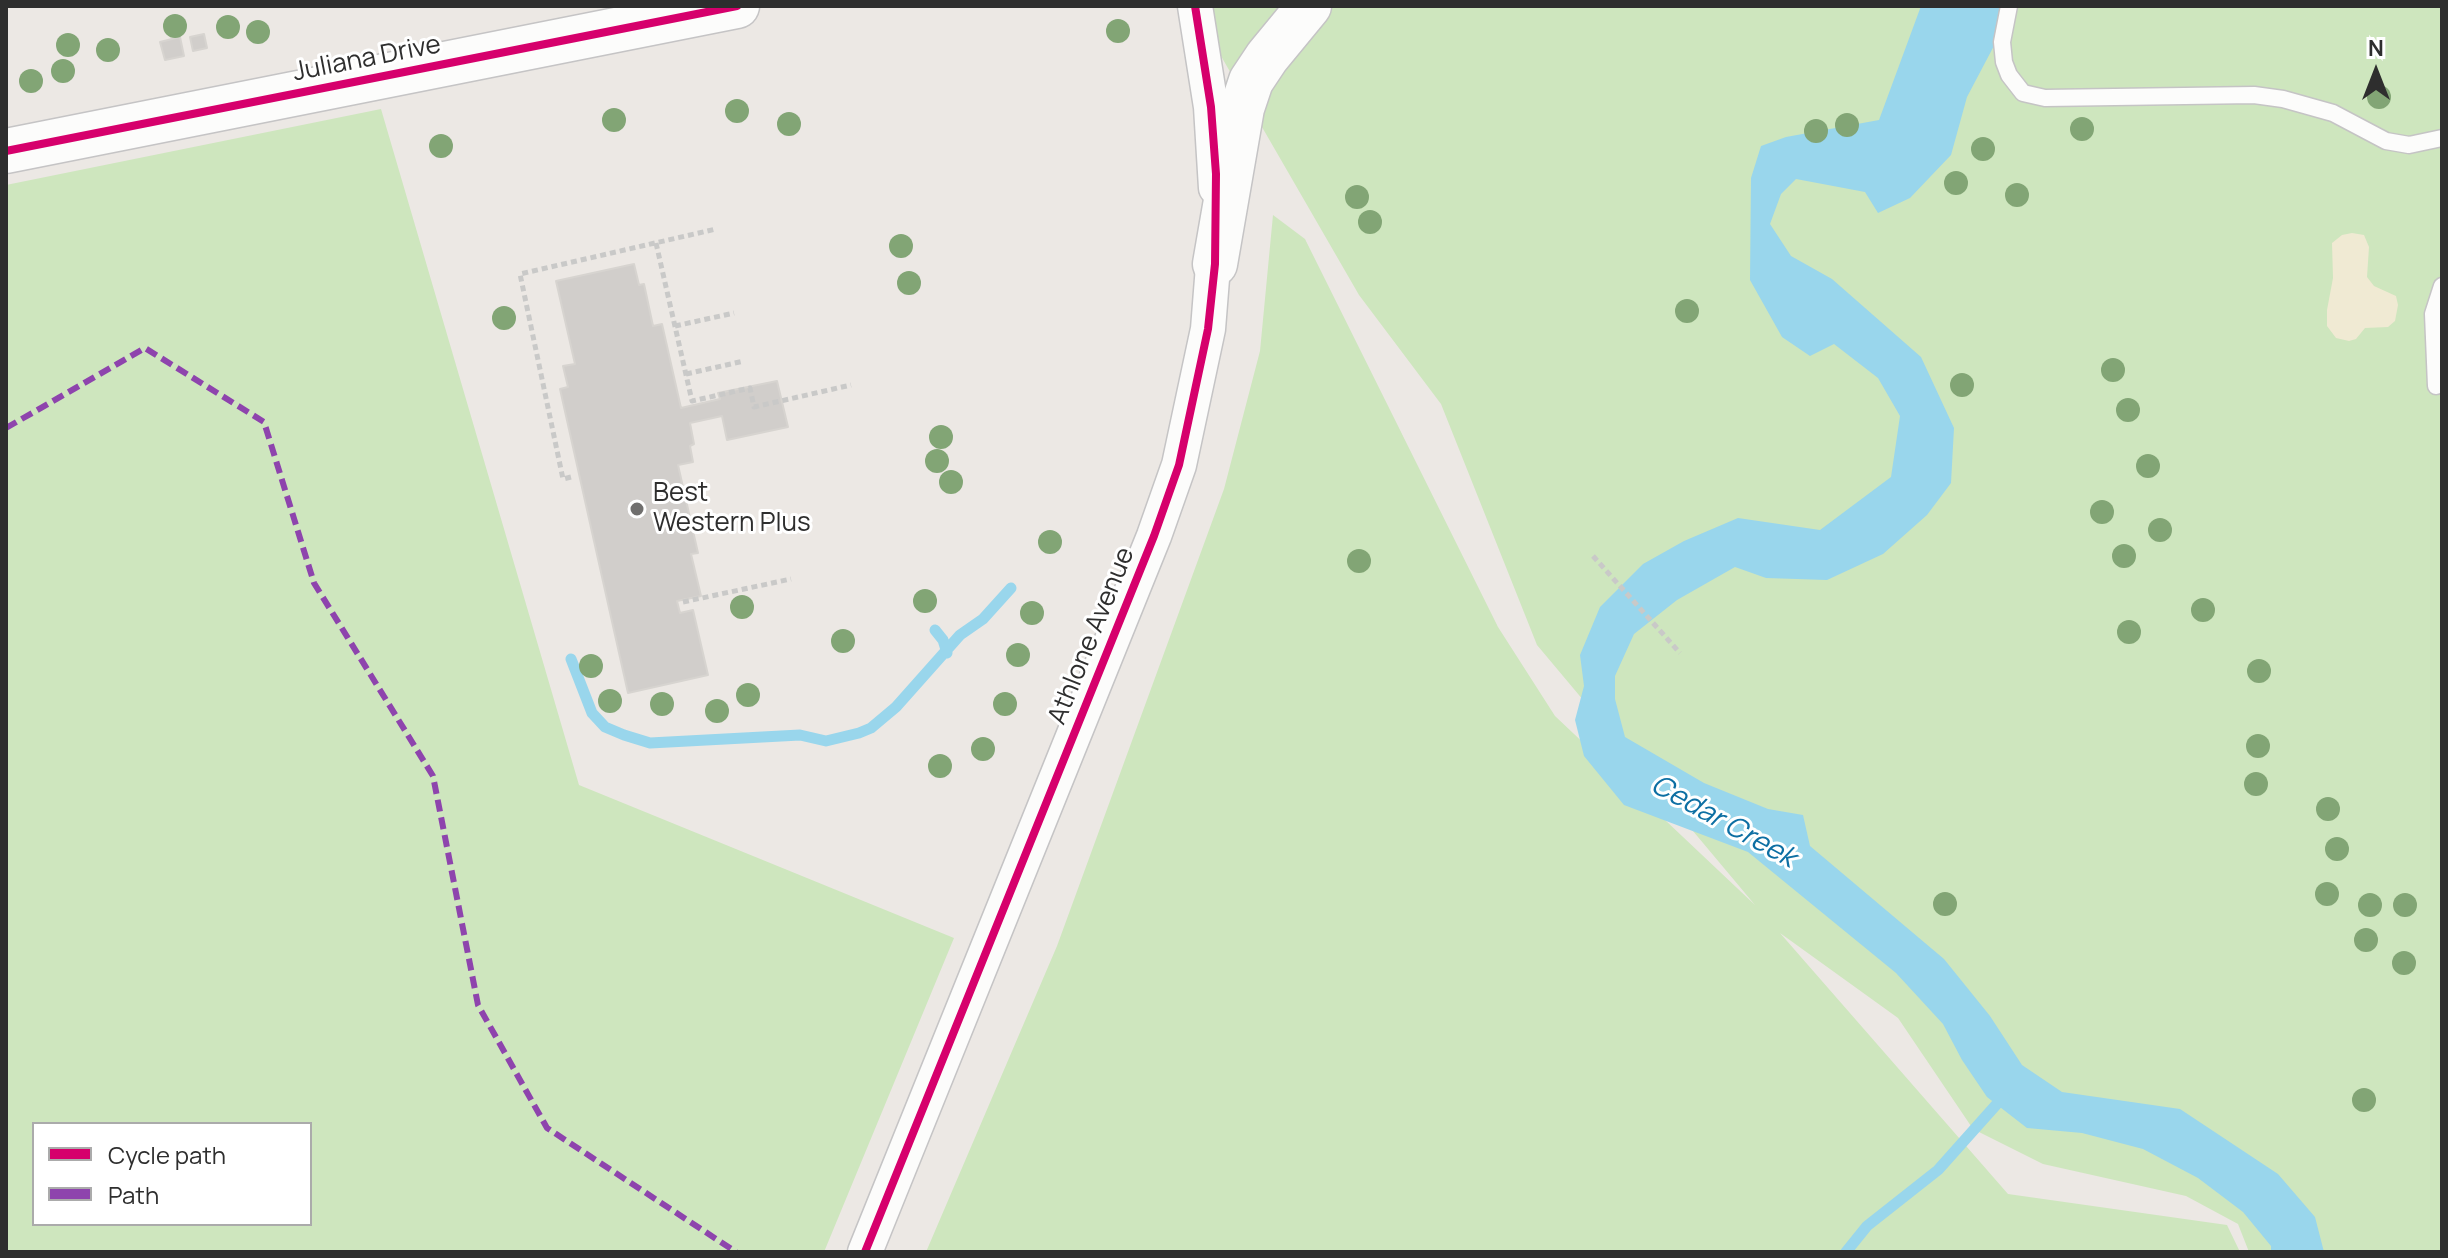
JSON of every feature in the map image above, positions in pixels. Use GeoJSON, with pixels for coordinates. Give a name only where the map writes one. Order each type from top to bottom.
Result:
{"type":"FeatureCollection","features":[{"type":"Feature","properties":{"kind":"street","name":"Juliana Drive"},"geometry":{"type":"LineString","coordinates":[[6,151],[647,15],[737,6]]}},
{"type":"Feature","properties":{"kind":"street","name":"Athlone Avenue"},"geometry":{"type":"LineString","coordinates":[[865,1252],[1159,522],[1179,465],[1208,329],[1215,264],[1216,174],[1211,107],[1195,6]]}},
{"type":"Feature","properties":{"kind":"street"},"geometry":{"type":"LineString","coordinates":[[1215,264],[1242,108],[1251,81],[1309,6]]}},
{"type":"Feature","properties":{"kind":"lane"},"geometry":{"type":"LineString","coordinates":[[2009,6],[2002,42],[2004,62],[2009,75],[2023,93],[2045,98],[2254,95],[2283,99],[2333,113],[2386,141],[2409,145],[2442,138]]}},
{"type":"Feature","properties":{"kind":"lane"},"geometry":{"type":"LineString","coordinates":[[2436,386],[2433,314],[2442,286]]}},
{"type":"Feature","properties":{"kind":"path"},"geometry":{"type":"LineString","coordinates":[[571,477],[563,479],[520,274],[716,229]]}},
{"type":"Feature","properties":{"kind":"path"},"geometry":{"type":"LineString","coordinates":[[656,243],[692,401],[750,388],[754,407],[851,385]]}},
{"type":"Feature","properties":{"kind":"path"},"geometry":{"type":"LineString","coordinates":[[675,326],[734,313]]}},
{"type":"Feature","properties":{"kind":"path"},"geometry":{"type":"LineString","coordinates":[[686,374],[744,361]]}},
{"type":"Feature","properties":{"kind":"path"},"geometry":{"type":"LineString","coordinates":[[1593,556],[1680,653]]}},
{"type":"Feature","properties":{"kind":"path"},"geometry":{"type":"LineString","coordinates":[[683,602],[791,579]]}},
{"type":"Feature","properties":{"kind":"green space"},"geometry":{"type":"Polygon","coordinates":[[[1201,6],[2442,6],[2442,1252],[2249,1252],[2238,1224],[2186,1196],[2043,1164],[1973,1129],[1898,1018],[1780,933],[2008,1194],[2227,1225],[2240,1252],[926,1252],[1057,946],[1224,489],[1260,351],[1273,215],[1305,239],[1498,627],[1555,716],[1755,905],[1537,645],[1441,404],[1359,295],[1210,37],[1201,6]]]}},
{"type":"Feature","properties":{"kind":"green space"},"geometry":{"type":"Polygon","coordinates":[[[381,109],[579,785],[954,938],[824,1252],[6,1252],[6,185],[381,109]]]}},
{"type":"Feature","properties":{"kind":"sand"},"geometry":{"type":"Polygon","coordinates":[[[2342,235],[2364,235],[2369,247],[2367,277],[2374,286],[2396,296],[2398,305],[2395,321],[2388,327],[2365,328],[2356,339],[2349,341],[2336,338],[2327,326],[2327,310],[2333,278],[2332,243],[2342,235]]]}},
{"type":"Feature","properties":{"kind":"water","name":"Cedar Creek"},"geometry":{"type":"Polygon","coordinates":[[[1921,6],[2009,6],[2006,23],[1967,97],[1951,155],[1910,198],[1878,213],[1865,192],[1796,179],[1781,194],[1770,224],[1791,256],[1832,279],[1921,357],[1954,428],[1951,483],[1927,515],[1883,554],[1827,580],[1766,578],[1735,567],[1677,600],[1634,634],[1615,676],[1615,699],[1625,737],[1704,783],[1768,809],[1803,815],[1810,846],[1944,959],[1990,1016],[2022,1065],[2062,1092],[2180,1109],[2278,1174],[2315,1217],[2324,1252],[2271,1252],[2271,1246],[2243,1212],[2198,1178],[2143,1149],[2082,1133],[2027,1128],[1987,1097],[1943,1024],[1896,973],[1748,852],[1624,805],[1584,756],[1575,720],[1584,686],[1580,655],[1600,607],[1643,564],[1684,541],[1738,518],[1820,530],[1891,477],[1900,416],[1878,378],[1834,344],[1810,356],[1782,337],[1750,280],[1751,178],[1761,146],[1786,137],[1879,120],[1921,6]]]}},
{"type":"Feature","properties":{"kind":"building"},"geometry":{"type":"Polygon","coordinates":[[[204,34],[207,48],[193,51],[190,37],[204,34]]]}},
{"type":"Feature","properties":{"kind":"building"},"geometry":{"type":"Polygon","coordinates":[[[180,37],[184,56],[165,60],[160,42],[180,37]]]}},
{"type":"Feature","properties":{"kind":"building","name":"Best Western Plus"},"geometry":{"type":"Polygon","coordinates":[[[634,264],[639,285],[644,284],[653,326],[662,324],[681,408],[720,399],[718,393],[777,381],[788,427],[727,440],[722,416],[690,423],[693,462],[678,465],[698,553],[691,554],[701,596],[677,601],[680,613],[693,610],[708,675],[628,693],[560,389],[568,387],[563,366],[575,364],[556,281],[634,264]]]}},
{"type":"Feature","properties":{"kind":"waterway"},"geometry":{"type":"LineString","coordinates":[[571,659],[592,713],[605,727],[624,735],[650,743],[800,735],[826,741],[871,728],[896,707],[960,635],[983,619],[1011,588]]}},
{"type":"Feature","properties":{"kind":"waterway"},"geometry":{"type":"LineString","coordinates":[[935,630],[943,640],[947,653]]}},
{"type":"Feature","properties":{"kind":"waterway"},"geometry":{"type":"LineString","coordinates":[[1846,1252],[1867,1226],[1938,1170],[2004,1096]]}},
{"type":"Feature","properties":{"kind":"marked path"},"geometry":{"type":"LineString","coordinates":[[6,428],[145,348],[264,422],[314,583],[433,776],[478,1005],[547,1128],[736,1252]]}},
{"type":"Feature","properties":{"kind":"cycle path"},"geometry":{"type":"LineString","coordinates":[[6,151],[737,6]]}},
{"type":"Feature","properties":{"kind":"cycle path"},"geometry":{"type":"LineString","coordinates":[[865,1252],[1154,536],[1179,465],[1208,329],[1215,264],[1216,174],[1211,107],[1195,6]]}},
{"type":"Feature","properties":{"kind":"place","name":"Best Western Plus"},"geometry":{"type":"Point","coordinates":[637,509]}}]}
